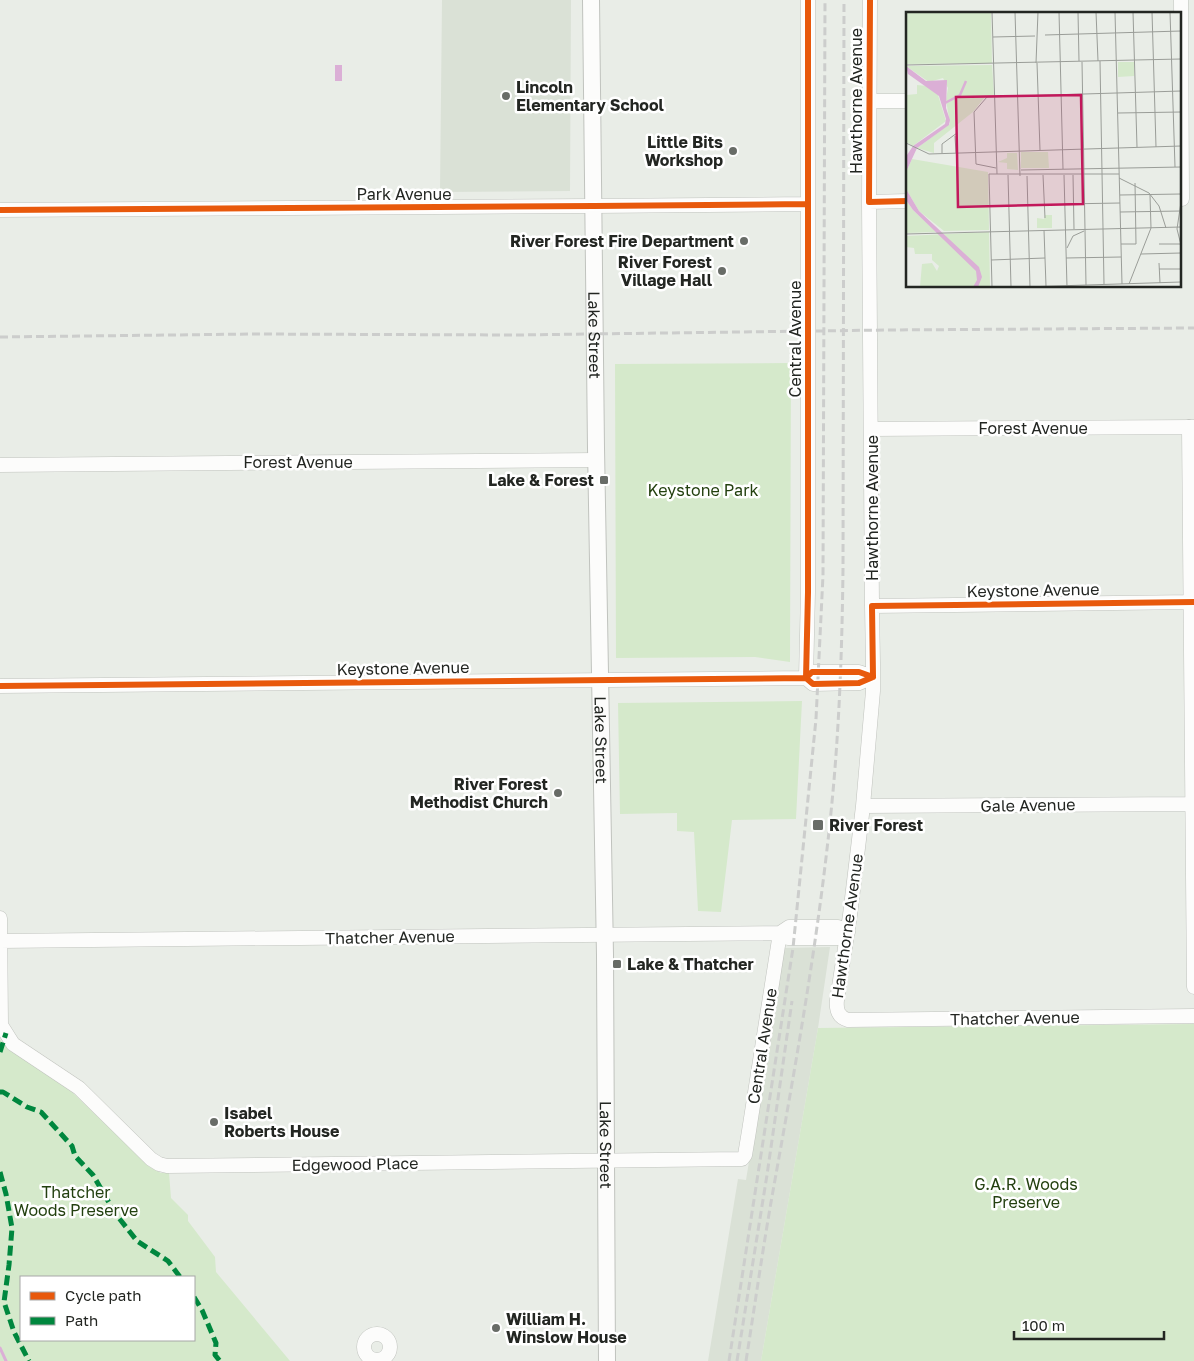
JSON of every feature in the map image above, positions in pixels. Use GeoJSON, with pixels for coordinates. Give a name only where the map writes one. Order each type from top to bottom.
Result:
{"type":"FeatureCollection","features":[{"type":"Feature","properties":{"kind":"main road","name":"Lake Street"},"geometry":{"type":"LineString","coordinates":[[591,0],[596,460],[605,934],[607,1361]]}},
{"type":"Feature","properties":{"kind":"street","name":"Central Avenue"},"geometry":{"type":"LineString","coordinates":[[806,678],[808,592],[808,0]]}},
{"type":"Feature","properties":{"kind":"street","name":"Hawthorne Avenue"},"geometry":{"type":"LineString","coordinates":[[838,1013],[836,1000],[848,932],[862,806],[873,678],[869,202],[870,0]]}},
{"type":"Feature","properties":{"kind":"street"},"geometry":{"type":"LineString","coordinates":[[1182,24],[1185,98],[1185,199]]}},
{"type":"Feature","properties":{"kind":"street"},"geometry":{"type":"LineString","coordinates":[[870,102],[906,101]]}},
{"type":"Feature","properties":{"kind":"street"},"geometry":{"type":"LineString","coordinates":[[869,202],[906,201]]}},
{"type":"Feature","properties":{"kind":"street","name":"Park Avenue"},"geometry":{"type":"LineString","coordinates":[[0,210],[808,204]]}},
{"type":"Feature","properties":{"kind":"street"},"geometry":{"type":"LineString","coordinates":[[1192,427],[1194,987]]}},
{"type":"Feature","properties":{"kind":"street","name":"Forest Avenue"},"geometry":{"type":"LineString","coordinates":[[872,429],[1192,427]]}},
{"type":"Feature","properties":{"kind":"street","name":"Forest Avenue"},"geometry":{"type":"LineString","coordinates":[[0,465],[596,460]]}},
{"type":"Feature","properties":{"kind":"street","name":"Keystone Avenue"},"geometry":{"type":"LineString","coordinates":[[872,606],[1192,602]]}},
{"type":"Feature","properties":{"kind":"street","name":"Keystone Avenue"},"geometry":{"type":"LineString","coordinates":[[0,686],[806,678],[812,672],[859,672],[873,678]]}},
{"type":"Feature","properties":{"kind":"street","name":"Gale Avenue"},"geometry":{"type":"LineString","coordinates":[[862,806],[1193,804]]}},
{"type":"Feature","properties":{"kind":"street"},"geometry":{"type":"LineString","coordinates":[[0,918],[0,941]]}},
{"type":"Feature","properties":{"kind":"street","name":"Thatcher Avenue"},"geometry":{"type":"LineString","coordinates":[[0,941],[780,933],[788,938],[837,938],[848,932]]}},
{"type":"Feature","properties":{"kind":"street","name":"Central Avenue"},"geometry":{"type":"LineString","coordinates":[[742,1159],[745,1155],[780,933]]}},
{"type":"Feature","properties":{"kind":"street","name":"Edgewood Place"},"geometry":{"type":"LineString","coordinates":[[0,941],[1,1025],[13,1044],[79,1088],[158,1164],[177,1166],[742,1159]]}},
{"type":"Feature","properties":{"kind":"street","name":"Thatcher Avenue"},"geometry":{"type":"LineString","coordinates":[[838,1013],[848,1020],[1194,1016]]}},
{"type":"Feature","properties":{"kind":"shaded area","name":"Lincoln Elementary School"},"geometry":{"type":"Polygon","coordinates":[[[442,0],[571,0],[570,191],[440,192],[442,0]]]}},
{"type":"Feature","properties":{"kind":"shaded area"},"geometry":{"type":"Polygon","coordinates":[[[335,65],[342,65],[342,81],[335,81],[335,65]]]}},
{"type":"Feature","properties":{"kind":"shaded area"},"geometry":{"type":"Polygon","coordinates":[[[830,947],[761,1361],[708,1361],[738,1179],[746,1180],[784,948],[830,947]]]}},
{"type":"Feature","properties":{"kind":"green space","name":"Keystone Park"},"geometry":{"type":"Polygon","coordinates":[[[791,363],[790,662],[755,657],[616,658],[615,364],[791,363]]]}},
{"type":"Feature","properties":{"kind":"green space"},"geometry":{"type":"Polygon","coordinates":[[[802,701],[796,819],[732,820],[721,912],[698,911],[694,832],[677,831],[677,813],[620,814],[618,703],[802,701]]]}},
{"type":"Feature","properties":{"kind":"green space","name":"G.A.R. Woods Preserve"},"geometry":{"type":"Polygon","coordinates":[[[1194,1024],[1194,1361],[761,1361],[818,1028],[1194,1024]]]}},
{"type":"Feature","properties":{"kind":"green space","name":"Thatcher Woods Preserve"},"geometry":{"type":"Polygon","coordinates":[[[0,1039],[9,1049],[71,1091],[150,1167],[161,1173],[169,1173],[171,1198],[188,1215],[188,1221],[215,1257],[216,1272],[290,1361],[0,1361],[0,1039]]]}},
{"type":"Feature","properties":{"kind":"waterway"},"geometry":{"type":"LineString","coordinates":[[0,1348],[6,1361]]}},
{"type":"Feature","properties":{"kind":"railway"},"geometry":{"type":"LineString","coordinates":[[729,1361],[793,948],[816,719],[823,575],[825,0]]}},
{"type":"Feature","properties":{"kind":"railway"},"geometry":{"type":"LineString","coordinates":[[746,1361],[812,961],[825,868],[836,759],[843,569],[844,0]]}},
{"type":"Feature","properties":{"kind":"railway"},"geometry":{"type":"LineString","coordinates":[[0,337],[255,334],[516,335],[1194,328]]}},
{"type":"Feature","properties":{"kind":"railway"},"geometry":{"type":"LineString","coordinates":[[737,1361],[767,1175],[792,1001]]}},
{"type":"Feature","properties":{"kind":"marked path"},"geometry":{"type":"LineString","coordinates":[[0,1052],[6,1033]]}},
{"type":"Feature","properties":{"kind":"marked path"},"geometry":{"type":"LineString","coordinates":[[0,1092],[27,1107],[41,1112],[72,1146],[75,1156],[93,1175],[115,1213],[137,1241],[168,1261],[179,1276]]}},
{"type":"Feature","properties":{"kind":"marked path"},"geometry":{"type":"LineString","coordinates":[[0,1172],[12,1228],[4,1302],[14,1332],[29,1361]]}},
{"type":"Feature","properties":{"kind":"marked path"},"geometry":{"type":"LineString","coordinates":[[195,1299],[216,1343],[215,1355],[220,1361]]}},
{"type":"Feature","properties":{"kind":"cycle path"},"geometry":{"type":"LineString","coordinates":[[806,678],[808,592],[808,0]]}},
{"type":"Feature","properties":{"kind":"cycle path"},"geometry":{"type":"LineString","coordinates":[[870,0],[869,202],[906,201]]}},
{"type":"Feature","properties":{"kind":"cycle path"},"geometry":{"type":"LineString","coordinates":[[0,210],[808,204]]}},
{"type":"Feature","properties":{"kind":"cycle path"},"geometry":{"type":"LineString","coordinates":[[873,677],[872,606],[1194,602]]}},
{"type":"Feature","properties":{"kind":"cycle path"},"geometry":{"type":"LineString","coordinates":[[0,686],[806,678],[812,672],[859,672],[873,677]]}},
{"type":"Feature","properties":{"kind":"cycle path"},"geometry":{"type":"LineString","coordinates":[[806,678],[813,684],[859,683],[873,677]]}},
{"type":"Feature","properties":{"kind":"place","name":"Lincoln Elementary School"},"geometry":{"type":"Point","coordinates":[506,96]}},
{"type":"Feature","properties":{"kind":"place","name":"Little Bits Workshop"},"geometry":{"type":"Point","coordinates":[733,151]}},
{"type":"Feature","properties":{"kind":"place","name":"River Forest Fire Department"},"geometry":{"type":"Point","coordinates":[744,241]}},
{"type":"Feature","properties":{"kind":"place","name":"River Forest Village Hall"},"geometry":{"type":"Point","coordinates":[722,271]}},
{"type":"Feature","properties":{"kind":"place","name":"Lake & Forest"},"geometry":{"type":"Point","coordinates":[604,480]}},
{"type":"Feature","properties":{"kind":"place","name":"River Forest Methodist Church"},"geometry":{"type":"Point","coordinates":[558,793]}},
{"type":"Feature","properties":{"kind":"place","name":"River Forest"},"geometry":{"type":"Point","coordinates":[818,825]}},
{"type":"Feature","properties":{"kind":"place","name":"Lake & Thatcher"},"geometry":{"type":"Point","coordinates":[617,964]}},
{"type":"Feature","properties":{"kind":"place","name":"Isabel Roberts House"},"geometry":{"type":"Point","coordinates":[214,1122]}},
{"type":"Feature","properties":{"kind":"place","name":"William H. Winslow House"},"geometry":{"type":"Point","coordinates":[496,1328]}}]}
